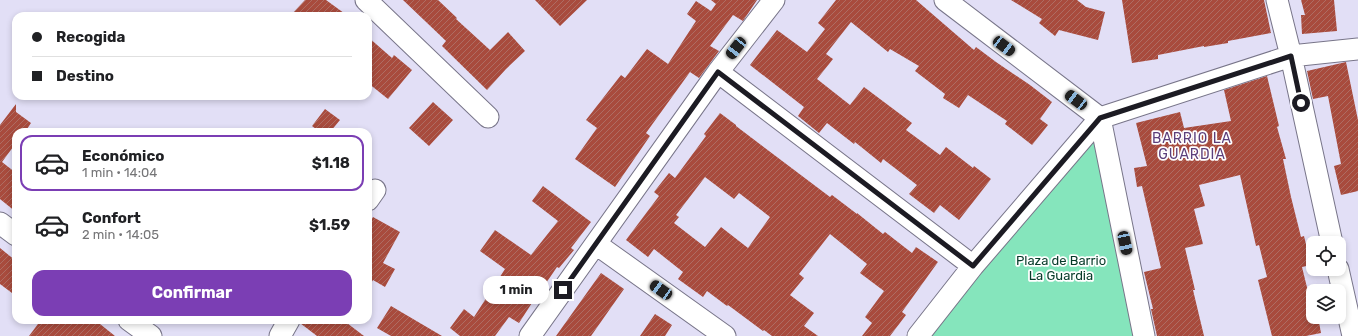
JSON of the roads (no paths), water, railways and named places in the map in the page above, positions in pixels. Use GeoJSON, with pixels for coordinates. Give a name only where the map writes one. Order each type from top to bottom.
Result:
{"type":"FeatureCollection","features":[{"type":"Feature","properties":{"kind":"street"},"geometry":{"type":"LineString","coordinates":[[366,0],[488,117]]}},
{"type":"Feature","properties":{"kind":"street"},"geometry":{"type":"LineString","coordinates":[[530,336],[718,72],[774,0]]}},
{"type":"Feature","properties":{"kind":"street"},"geometry":{"type":"LineString","coordinates":[[945,0],[1100,118],[1144,336]]}},
{"type":"Feature","properties":{"kind":"street"},"geometry":{"type":"LineString","coordinates":[[1277,0],[1291,56],[1330,236]]}},
{"type":"Feature","properties":{"kind":"street"},"geometry":{"type":"LineString","coordinates":[[918,336],[973,266],[1100,118],[1291,56],[1358,49]]}},
{"type":"Feature","properties":{"kind":"street"},"geometry":{"type":"LineString","coordinates":[[718,72],[973,266]]}},
{"type":"Feature","properties":{"kind":"street"},"geometry":{"type":"LineString","coordinates":[[0,224],[12,232]]}},
{"type":"Feature","properties":{"kind":"street"},"geometry":{"type":"LineString","coordinates":[[596,244],[725,336]]}},
{"type":"Feature","properties":{"kind":"street"},"geometry":{"type":"LineString","coordinates":[[1340,276],[1353,336]]}},
{"type":"Feature","properties":{"kind":"street"},"geometry":{"type":"LineString","coordinates":[[134,324],[150,336]]}},
{"type":"Feature","properties":{"kind":"street"},"geometry":{"type":"LineString","coordinates":[[280,336],[287,324]]}},
{"type":"Feature","properties":{"kind":"district","name":"BARRIO LA GUARDIA"},"geometry":{"type":"Point","coordinates":[1192,146]}},
{"type":"Feature","properties":{"kind":"park label","name":"Plaza de Barrio La Guardia"},"geometry":{"type":"Point","coordinates":[1061,268]}}]}
